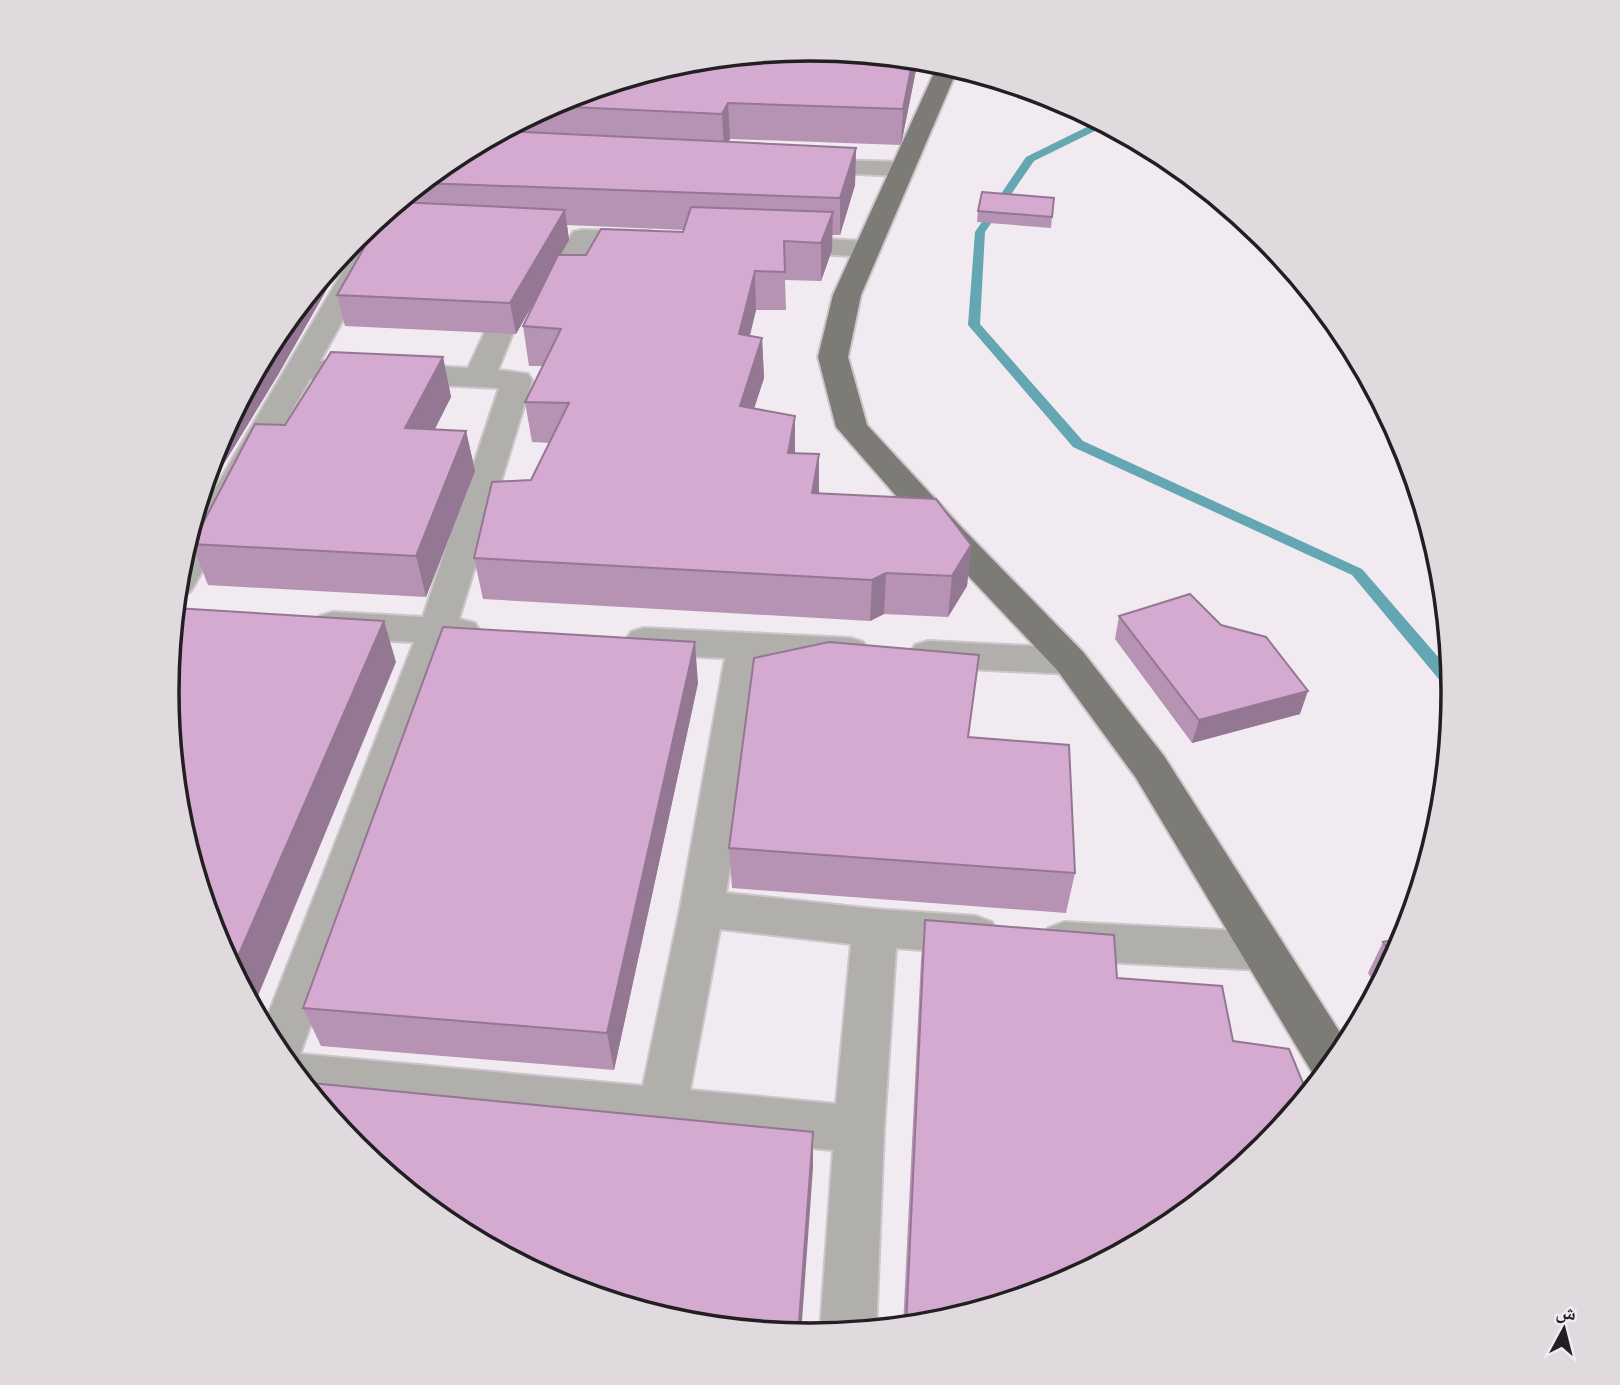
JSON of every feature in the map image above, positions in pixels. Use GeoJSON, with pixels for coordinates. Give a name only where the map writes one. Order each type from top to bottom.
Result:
{"type":"FeatureCollection","features":[{"type":"Feature","properties":{"kind":"main road"},"geometry":{"type":"LineString","coordinates":[[943,76],[847,295],[833,357],[852,427],[951,537],[1070,661],[1150,767],[1327,1054]]}},
{"type":"Feature","properties":{"kind":"street"},"geometry":{"type":"LineString","coordinates":[[776,165],[901,169]]}},
{"type":"Feature","properties":{"kind":"street"},"geometry":{"type":"LineString","coordinates":[[187,592],[300,369],[379,232]]}},
{"type":"Feature","properties":{"kind":"street"},"geometry":{"type":"LineString","coordinates":[[480,376],[509,308],[554,292],[582,238],[680,240]]}},
{"type":"Feature","properties":{"kind":"street"},"geometry":{"type":"LineString","coordinates":[[758,244],[867,249]]}},
{"type":"Feature","properties":{"kind":"street"},"geometry":{"type":"LineString","coordinates":[[282,1039],[437,630],[517,380],[480,376],[300,369]]}},
{"type":"Feature","properties":{"kind":"street"},"geometry":{"type":"LineString","coordinates":[[299,623],[491,633]]}},
{"type":"Feature","properties":{"kind":"street"},"geometry":{"type":"LineString","coordinates":[[612,639],[1070,661]]}},
{"type":"Feature","properties":{"kind":"street"},"geometry":{"type":"LineString","coordinates":[[662,1111],[702,909],[746,646]]}},
{"type":"Feature","properties":{"kind":"street"},"geometry":{"type":"LineString","coordinates":[[702,909],[875,928],[1128,946],[1264,951]]}},
{"type":"Feature","properties":{"kind":"street"},"geometry":{"type":"LineString","coordinates":[[849,1322],[859,1129],[875,928]]}},
{"type":"Feature","properties":{"kind":"street"},"geometry":{"type":"LineString","coordinates":[[309,1077],[859,1129]]}},
{"type":"Feature","properties":{"kind":"building"},"geometry":{"type":"Polygon","coordinates":[[[810,61],[911,70],[903,109],[728,103],[722,114],[573,107],[647,83],[728,67],[810,61]]]}},
{"type":"Feature","properties":{"kind":"building"},"geometry":{"type":"Polygon","coordinates":[[[520,132],[856,148],[840,198],[438,184],[520,132]]]}},
{"type":"Feature","properties":{"kind":"building"},"geometry":{"type":"Polygon","coordinates":[[[982,192],[1054,198],[1052,217],[978,211],[982,192]]]}},
{"type":"Feature","properties":{"kind":"building"},"geometry":{"type":"Polygon","coordinates":[[[413,203],[565,210],[510,303],[337,295],[366,244],[413,203]]]}},
{"type":"Feature","properties":{"kind":"building"},"geometry":{"type":"Polygon","coordinates":[[[691,207],[833,212],[821,243],[784,241],[785,272],[755,271],[739,334],[762,338],[740,406],[795,416],[788,453],[819,454],[812,493],[936,499],[971,545],[952,576],[886,573],[872,580],[474,558],[492,482],[531,480],[569,403],[525,402],[561,329],[523,326],[558,255],[586,255],[601,229],[683,232],[691,207]]]}},
{"type":"Feature","properties":{"kind":"building"},"geometry":{"type":"Polygon","coordinates":[[[331,352],[443,357],[405,428],[466,431],[416,556],[197,544],[200,528],[255,424],[285,425],[331,352]]]}},
{"type":"Feature","properties":{"kind":"building"},"geometry":{"type":"Polygon","coordinates":[[[1190,594],[1221,625],[1266,637],[1308,691],[1199,720],[1119,616],[1190,594]]]}},
{"type":"Feature","properties":{"kind":"building"},"geometry":{"type":"Polygon","coordinates":[[[184,609],[384,621],[237,957],[212,895],[200,856],[184,775],[179,692],[184,609]]]}},
{"type":"Feature","properties":{"kind":"building"},"geometry":{"type":"Polygon","coordinates":[[[443,627],[695,642],[607,1033],[303,1008],[443,627]]]}},
{"type":"Feature","properties":{"kind":"building"},"geometry":{"type":"Polygon","coordinates":[[[829,642],[979,655],[968,737],[1069,745],[1075,873],[729,848],[754,658],[829,642]]]}},
{"type":"Feature","properties":{"kind":"building"},"geometry":{"type":"Polygon","coordinates":[[[925,920],[1114,935],[1117,978],[1222,986],[1233,1041],[1289,1049],[1304,1086],[1285,1109],[1226,1167],[1161,1217],[1126,1239],[1052,1276],[973,1302],[907,1316],[925,920]]]}},
{"type":"Feature","properties":{"kind":"building"},"geometry":{"type":"Polygon","coordinates":[[[314,1083],[813,1132],[799,1323],[728,1318],[687,1312],[607,1290],[568,1276],[494,1239],[459,1217],[394,1167],[335,1109],[314,1083]]]}},
{"type":"Feature","properties":{"kind":"waterway"},"geometry":{"type":"LineString","coordinates":[[1093,128],[1030,159],[980,232],[974,325],[1078,444],[1357,572],[1440,670]]}}]}
